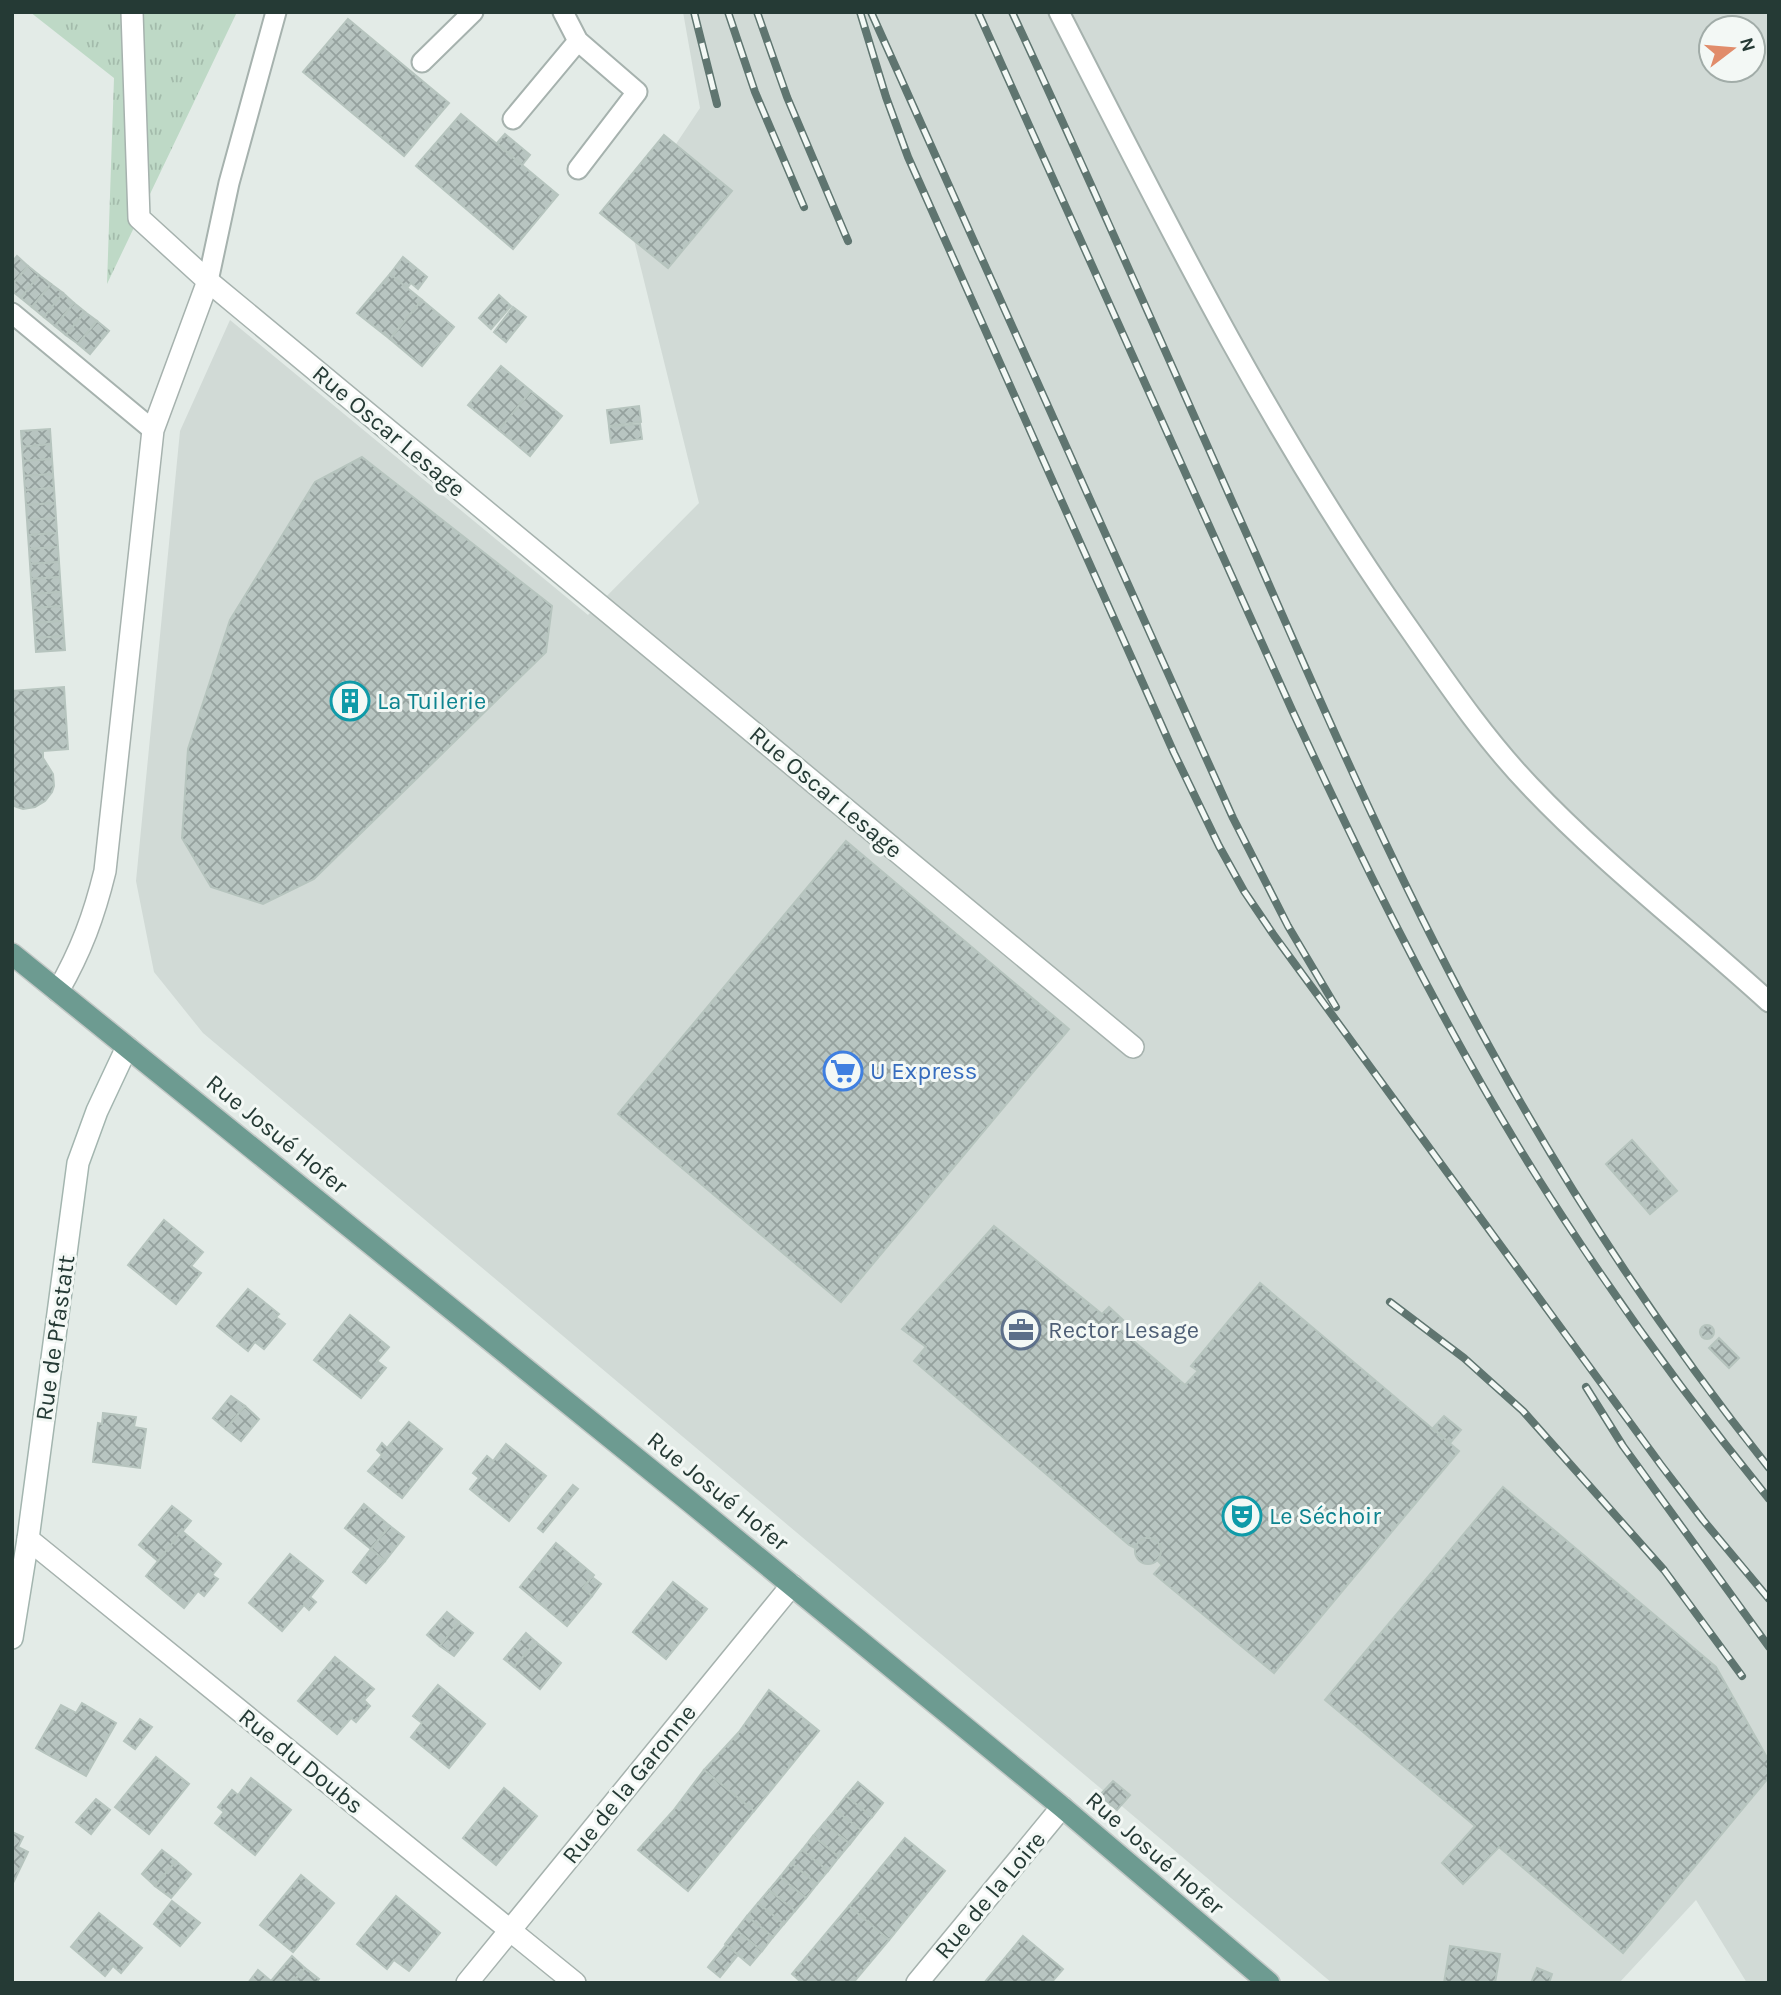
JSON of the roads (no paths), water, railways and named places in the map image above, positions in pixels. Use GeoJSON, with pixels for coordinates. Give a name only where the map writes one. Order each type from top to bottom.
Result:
{"type":"FeatureCollection","features":[{"type":"Feature","properties":{"kind":"main road","name":"Rue Josué Hofer"},"geometry":{"type":"LineString","coordinates":[[12,954],[792,1585],[1062,1807],[1269,1983]]}},
{"type":"Feature","properties":{"kind":"street","name":"Rue Oscar Lesage"},"geometry":{"type":"LineString","coordinates":[[132,12],[139,218],[208,281],[1133,1046]]}},
{"type":"Feature","properties":{"kind":"street"},"geometry":{"type":"LineString","coordinates":[[58,991],[77,958],[94,916],[105,871],[153,430],[208,281]]}},
{"type":"Feature","properties":{"kind":"street","name":"Rue de Pfastatt"},"geometry":{"type":"LineString","coordinates":[[12,1638],[28,1539],[78,1163],[97,1111],[127,1047]]}},
{"type":"Feature","properties":{"kind":"street","name":"Rue du Doubs"},"geometry":{"type":"LineString","coordinates":[[28,1539],[575,1983]]}},
{"type":"Feature","properties":{"kind":"street","name":"Rue de la Garonne"},"geometry":{"type":"LineString","coordinates":[[467,1983],[792,1585]]}},
{"type":"Feature","properties":{"kind":"street","name":"Rue de la Loire"},"geometry":{"type":"LineString","coordinates":[[917,1983],[1062,1807]]}},
{"type":"Feature","properties":{"kind":"lane"},"geometry":{"type":"LineString","coordinates":[[208,281],[229,183],[276,12]]}},
{"type":"Feature","properties":{"kind":"lane"},"geometry":{"type":"LineString","coordinates":[[422,62],[473,12]]}},
{"type":"Feature","properties":{"kind":"lane"},"geometry":{"type":"LineString","coordinates":[[563,12],[578,41],[637,92],[578,169]]}},
{"type":"Feature","properties":{"kind":"lane"},"geometry":{"type":"LineString","coordinates":[[1059,12],[1254,385],[1341,531],[1454,693],[1530,786],[1567,823],[1769,1002]]}},
{"type":"Feature","properties":{"kind":"lane"},"geometry":{"type":"LineString","coordinates":[[513,119],[578,41]]}},
{"type":"Feature","properties":{"kind":"lane"},"geometry":{"type":"LineString","coordinates":[[12,313],[153,430]]}},
{"type":"Feature","properties":{"kind":"railway"},"geometry":{"type":"LineString","coordinates":[[694,12],[717,104]]}},
{"type":"Feature","properties":{"kind":"railway"},"geometry":{"type":"LineString","coordinates":[[728,12],[755,92],[804,207]]}},
{"type":"Feature","properties":{"kind":"railway"},"geometry":{"type":"LineString","coordinates":[[757,12],[787,97],[848,241]]}},
{"type":"Feature","properties":{"kind":"railway"},"geometry":{"type":"LineString","coordinates":[[860,12],[908,157],[1174,753],[1244,891],[1661,1465],[1769,1599]]}},
{"type":"Feature","properties":{"kind":"railway"},"geometry":{"type":"LineString","coordinates":[[871,12],[1233,818],[1288,926],[1336,1007]]}},
{"type":"Feature","properties":{"kind":"railway"},"geometry":{"type":"LineString","coordinates":[[978,12],[1292,710],[1371,877],[1427,986],[1518,1146],[1576,1237],[1669,1371],[1769,1499]]}},
{"type":"Feature","properties":{"kind":"railway"},"geometry":{"type":"LineString","coordinates":[[1012,12],[1339,742],[1458,988],[1553,1158],[1620,1264],[1692,1368],[1769,1468]]}},
{"type":"Feature","properties":{"kind":"railway"},"geometry":{"type":"LineString","coordinates":[[1390,1302],[1464,1358],[1523,1411],[1664,1570],[1742,1676]]}},
{"type":"Feature","properties":{"kind":"railway"},"geometry":{"type":"LineString","coordinates":[[1586,1387],[1623,1446],[1769,1647]]}},
{"type":"Feature","properties":{"kind":"place","name":"La Tuilerie"},"geometry":{"type":"Point","coordinates":[350,701]}},
{"type":"Feature","properties":{"kind":"place","name":"U Express"},"geometry":{"type":"Point","coordinates":[843,1071]}},
{"type":"Feature","properties":{"kind":"place","name":"Rector Lesage"},"geometry":{"type":"Point","coordinates":[1021,1330]}},
{"type":"Feature","properties":{"kind":"place","name":"Le Séchoir"},"geometry":{"type":"Point","coordinates":[1242,1516]}}]}
